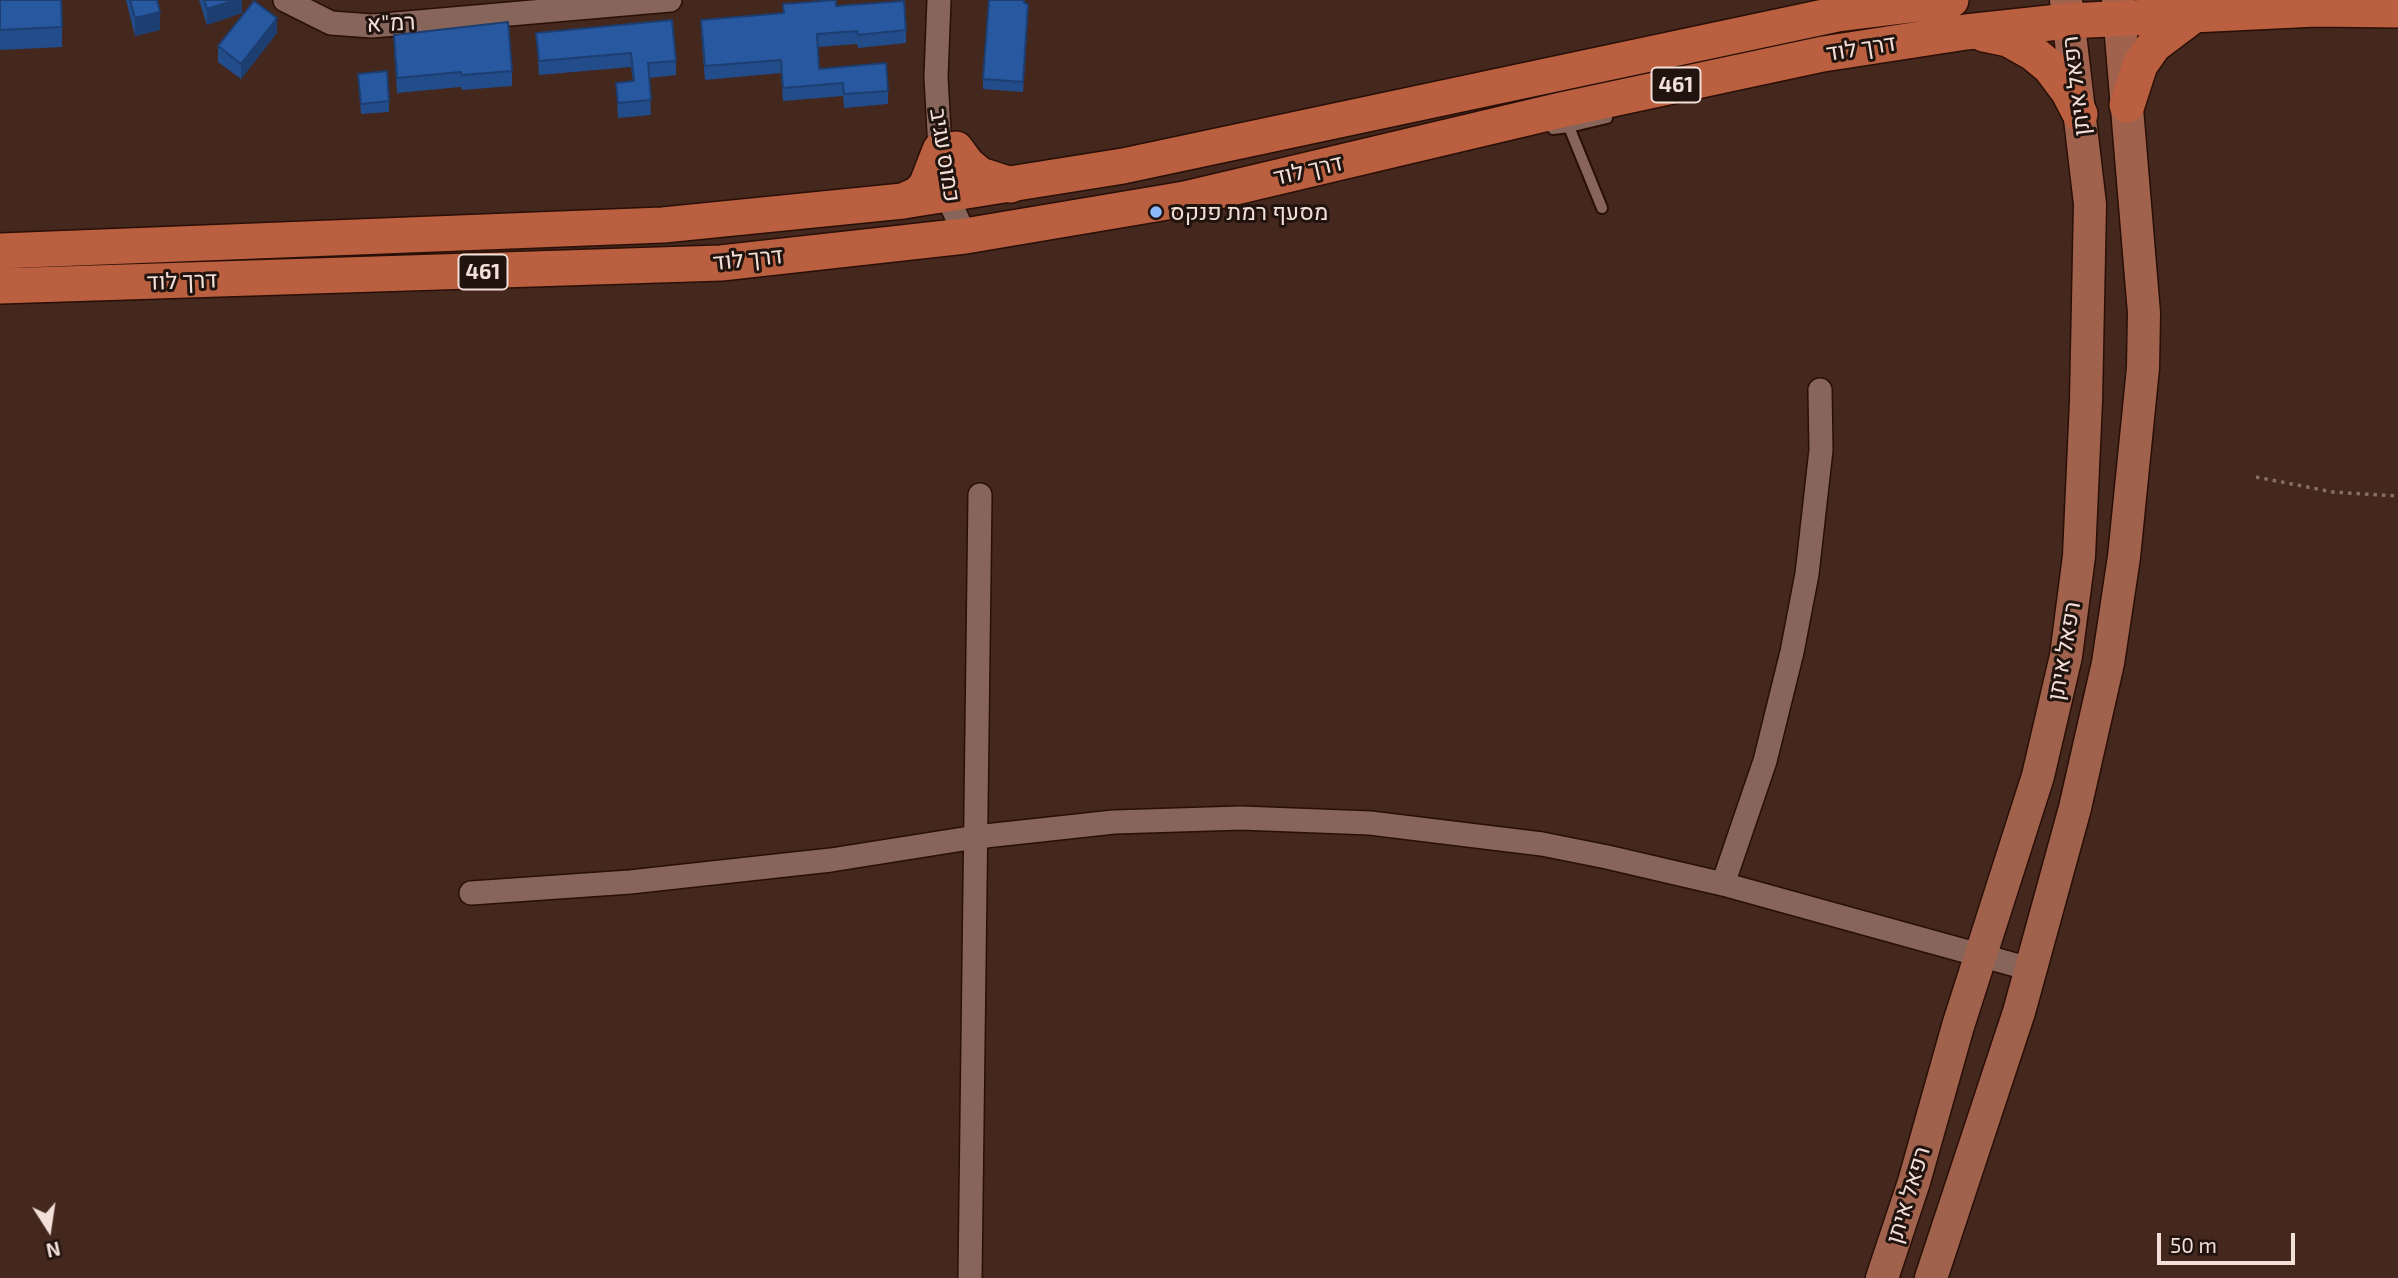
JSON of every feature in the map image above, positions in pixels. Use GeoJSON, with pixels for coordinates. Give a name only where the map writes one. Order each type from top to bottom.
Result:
{"type":"FeatureCollection","features":[{"type":"Feature","properties":{"kind":"main road","name":"דרך לוד"},"geometry":{"type":"LineString","coordinates":[[0,251],[663,225],[903,201],[1123,166],[1838,14],[1951,0]]}},
{"type":"Feature","properties":{"kind":"main road","name":"דרך לוד"},"geometry":{"type":"LineString","coordinates":[[0,286],[721,263],[965,236],[1185,199],[1449,136],[1724,75],[1823,54],[1966,32],[2067,11],[2119,9],[2194,15],[2316,9],[2398,9]]}},
{"type":"Feature","properties":{"kind":"main road","name":"רפאל איתן"},"geometry":{"type":"LineString","coordinates":[[1931,1278],[2019,1012],[2075,808],[2108,663],[2124,557],[2143,368],[2144,313],[2119,9]]}},
{"type":"Feature","properties":{"kind":"main road","name":"רפאל איתן"},"geometry":{"type":"LineString","coordinates":[[1882,1278],[1914,1182],[1958,1026],[2038,776],[2066,656],[2079,556],[2086,401],[2090,204],[2067,11]]}},
{"type":"Feature","properties":{"kind":"main road"},"geometry":{"type":"LineString","coordinates":[[2127,106],[2140,65],[2154,45],[2194,15]]}},
{"type":"Feature","properties":{"kind":"main road"},"geometry":{"type":"LineString","coordinates":[[1966,32],[2008,38],[2033,52],[2050,67],[2068,91],[2080,114]]}},
{"type":"Feature","properties":{"kind":"main road"},"geometry":{"type":"LineString","coordinates":[[903,201],[918,194],[926,186],[948,149],[980,175],[1011,185]]}},
{"type":"Feature","properties":{"kind":"street","name":"רמ\"א"},"geometry":{"type":"LineString","coordinates":[[285,0],[331,23],[372,26],[457,9],[670,0]]}},
{"type":"Feature","properties":{"kind":"street","name":"כמוס עגיב"},"geometry":{"type":"LineString","coordinates":[[939,0],[936,77],[965,236]]}},
{"type":"Feature","properties":{"kind":"street"},"geometry":{"type":"LineString","coordinates":[[1723,884],[1765,761],[1795,639],[1807,575],[1821,450],[1820,390]]}},
{"type":"Feature","properties":{"kind":"street"},"geometry":{"type":"LineString","coordinates":[[970,1278],[980,495]]}},
{"type":"Feature","properties":{"kind":"street"},"geometry":{"type":"LineString","coordinates":[[471,893],[644,881],[831,860],[976,837],[1114,822],[1241,818],[1370,823],[1542,844],[1723,884],[2031,969]]}},
{"type":"Feature","properties":{"kind":"lane"},"geometry":{"type":"LineString","coordinates":[[1668,100],[1724,75]]}},
{"type":"Feature","properties":{"kind":"lane"},"geometry":{"type":"LineString","coordinates":[[1546,130],[1619,115]]}},
{"type":"Feature","properties":{"kind":"lane"},"geometry":{"type":"LineString","coordinates":[[1569,127],[1602,208]]}},
{"type":"Feature","properties":{"kind":"lane"},"geometry":{"type":"LineString","coordinates":[[1449,136],[1511,134]]}},
{"type":"Feature","properties":{"kind":"path"},"geometry":{"type":"LineString","coordinates":[[2256,477],[2333,492],[2398,496]]}},
{"type":"Feature","properties":{"kind":"building"},"geometry":{"type":"Polygon","coordinates":[[[0,0],[61,0],[62,27],[0,30],[0,0]]]}},
{"type":"Feature","properties":{"kind":"building"},"geometry":{"type":"Polygon","coordinates":[[[130,0],[157,0],[160,12],[135,18],[130,0]]]}},
{"type":"Feature","properties":{"kind":"building"},"geometry":{"type":"Polygon","coordinates":[[[204,0],[235,0],[207,9],[204,0]]]}},
{"type":"Feature","properties":{"kind":"building"},"geometry":{"type":"Polygon","coordinates":[[[836,0],[836,6],[904,1],[906,30],[858,35],[857,31],[817,34],[819,69],[886,63],[888,91],[844,94],[843,83],[783,88],[781,60],[705,66],[701,20],[784,13],[783,4],[836,0]]]}},
{"type":"Feature","properties":{"kind":"building"},"geometry":{"type":"Polygon","coordinates":[[[989,0],[1024,0],[1024,3],[1028,4],[1023,82],[983,79],[989,0]]]}},
{"type":"Feature","properties":{"kind":"building"},"geometry":{"type":"Polygon","coordinates":[[[254,1],[277,18],[241,64],[218,46],[254,1]]]}},
{"type":"Feature","properties":{"kind":"building"},"geometry":{"type":"Polygon","coordinates":[[[672,20],[676,61],[648,63],[651,100],[618,103],[616,83],[634,81],[631,53],[539,61],[536,33],[672,20]]]}},
{"type":"Feature","properties":{"kind":"building"},"geometry":{"type":"Polygon","coordinates":[[[508,22],[512,71],[462,75],[461,72],[397,78],[394,35],[508,22]]]}},
{"type":"Feature","properties":{"kind":"building"},"geometry":{"type":"Polygon","coordinates":[[[387,71],[389,101],[361,104],[358,74],[387,71]]]}},
{"type":"Feature","properties":{"kind":"place","name":"מסעף רמת פנקס"},"geometry":{"type":"Point","coordinates":[1156,212]}}]}
